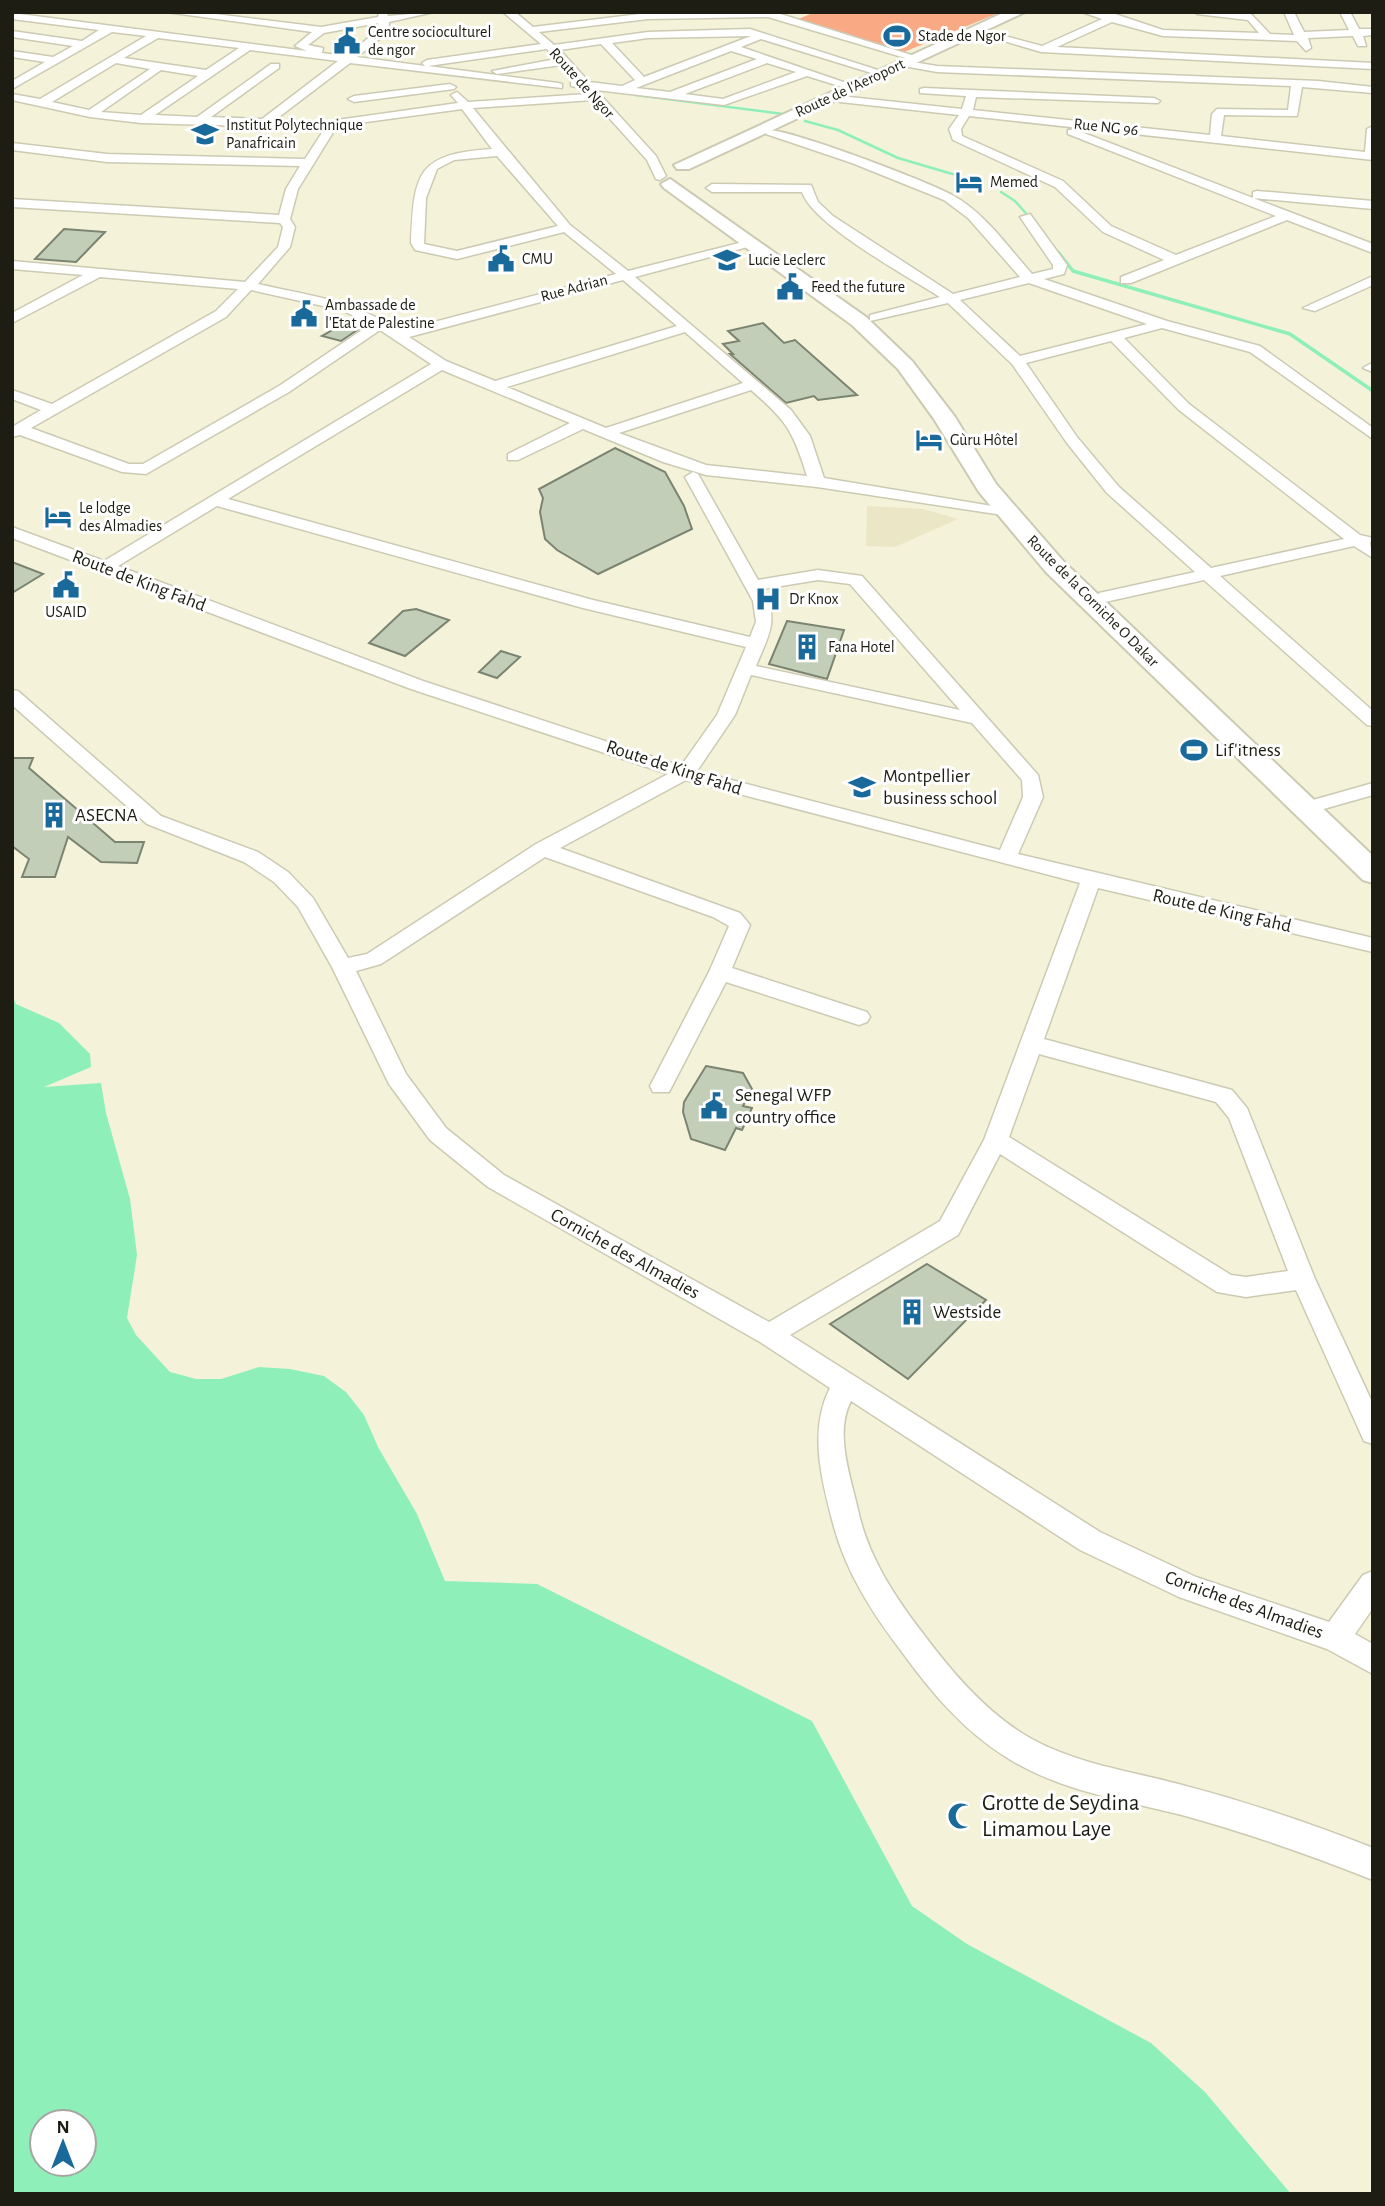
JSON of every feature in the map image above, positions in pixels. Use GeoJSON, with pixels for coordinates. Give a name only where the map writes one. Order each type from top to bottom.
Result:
{"type":"FeatureCollection","features":[{"type":"Feature","properties":{"kind":"highway","name":"Route de l'Aeroport"},"geometry":{"type":"LineString","coordinates":[[715,178],[729,153],[1018,12]]}},
{"type":"Feature","properties":{"kind":"highway","name":"Route de l'Aeroport"},"geometry":{"type":"LineString","coordinates":[[673,173],[883,73],[1030,12]]}},
{"type":"Feature","properties":{"kind":"highway"},"geometry":{"type":"LineString","coordinates":[[673,173],[691,187],[715,178]]}},
{"type":"Feature","properties":{"kind":"highway","name":"Route de la Corniche O Dakar"},"geometry":{"type":"LineString","coordinates":[[673,173],[750,242],[859,321],[896,355],[944,417],[987,487],[1055,567],[1373,873]]}},
{"type":"Feature","properties":{"kind":"highway","name":"Route de la Corniche O Dakar"},"geometry":{"type":"LineString","coordinates":[[715,178],[712,198],[724,210],[875,318],[931,376],[1011,496],[1060,554],[1373,855]]}},
{"type":"Feature","properties":{"kind":"street"},"geometry":{"type":"LineString","coordinates":[[21,12],[246,48],[424,63],[490,72],[589,91]]}},
{"type":"Feature","properties":{"kind":"street"},"geometry":{"type":"LineString","coordinates":[[42,103],[159,33],[174,12],[321,30],[382,17],[429,12]]}},
{"type":"Feature","properties":{"kind":"street"},"geometry":{"type":"LineString","coordinates":[[270,25],[274,12]]}},
{"type":"Feature","properties":{"kind":"street","name":"Route de Ngor"},"geometry":{"type":"LineString","coordinates":[[508,12],[551,47],[652,159],[673,173]]}},
{"type":"Feature","properties":{"kind":"street"},"geometry":{"type":"LineString","coordinates":[[1087,12],[1111,19],[1127,33],[1309,61],[1373,66]]}},
{"type":"Feature","properties":{"kind":"street"},"geometry":{"type":"LineString","coordinates":[[1289,12],[1302,37],[1318,84]]}},
{"type":"Feature","properties":{"kind":"street"},"geometry":{"type":"LineString","coordinates":[[1345,12],[1373,66]]}},
{"type":"Feature","properties":{"kind":"street"},"geometry":{"type":"LineString","coordinates":[[533,30],[645,14],[777,15],[937,69],[1318,84],[1373,90]]}},
{"type":"Feature","properties":{"kind":"street"},"geometry":{"type":"LineString","coordinates":[[731,14],[739,32]]}},
{"type":"Feature","properties":{"kind":"street"},"geometry":{"type":"LineString","coordinates":[[12,16],[159,33]]}},
{"type":"Feature","properties":{"kind":"street"},"geometry":{"type":"LineString","coordinates":[[200,29],[223,16]]}},
{"type":"Feature","properties":{"kind":"street"},"geometry":{"type":"LineString","coordinates":[[264,123],[384,30],[382,17]]}},
{"type":"Feature","properties":{"kind":"street"},"geometry":{"type":"LineString","coordinates":[[1163,33],[1196,17],[1251,17],[1267,37]]}},
{"type":"Feature","properties":{"kind":"street"},"geometry":{"type":"LineString","coordinates":[[1029,55],[1111,19]]}},
{"type":"Feature","properties":{"kind":"street"},"geometry":{"type":"LineString","coordinates":[[12,86],[109,29]]}},
{"type":"Feature","properties":{"kind":"street"},"geometry":{"type":"LineString","coordinates":[[321,30],[300,47],[349,58],[383,75],[438,73],[589,91]]}},
{"type":"Feature","properties":{"kind":"street"},"geometry":{"type":"LineString","coordinates":[[424,63],[654,34],[739,32],[763,34],[883,73]]}},
{"type":"Feature","properties":{"kind":"street"},"geometry":{"type":"LineString","coordinates":[[982,33],[1041,49],[1127,33],[1302,37],[1373,32]]}},
{"type":"Feature","properties":{"kind":"street"},"geometry":{"type":"LineString","coordinates":[[1127,33],[1133,76]]}},
{"type":"Feature","properties":{"kind":"street"},"geometry":{"type":"LineString","coordinates":[[12,34],[83,44]]}},
{"type":"Feature","properties":{"kind":"street"},"geometry":{"type":"LineString","coordinates":[[654,34],[677,57]]}},
{"type":"Feature","properties":{"kind":"street"},"geometry":{"type":"LineString","coordinates":[[621,90],[642,82],[677,57],[731,47],[763,34]]}},
{"type":"Feature","properties":{"kind":"street"},"geometry":{"type":"LineString","coordinates":[[604,41],[642,82]]}},
{"type":"Feature","properties":{"kind":"street"},"geometry":{"type":"LineString","coordinates":[[731,47],[852,87]]}},
{"type":"Feature","properties":{"kind":"street"},"geometry":{"type":"LineString","coordinates":[[141,120],[246,48]]}},
{"type":"Feature","properties":{"kind":"street"},"geometry":{"type":"LineString","coordinates":[[12,54],[56,61]]}},
{"type":"Feature","properties":{"kind":"street"},"geometry":{"type":"LineString","coordinates":[[199,121],[281,66],[230,59]]}},
{"type":"Feature","properties":{"kind":"street"},"geometry":{"type":"LineString","coordinates":[[670,96],[767,59]]}},
{"type":"Feature","properties":{"kind":"street"},"geometry":{"type":"LineString","coordinates":[[114,60],[208,74]]}},
{"type":"Feature","properties":{"kind":"street"},"geometry":{"type":"LineString","coordinates":[[992,71],[1017,60]]}},
{"type":"Feature","properties":{"kind":"street"},"geometry":{"type":"LineString","coordinates":[[490,72],[564,61]]}},
{"type":"Feature","properties":{"kind":"street"},"geometry":{"type":"LineString","coordinates":[[90,114],[159,67]]}},
{"type":"Feature","properties":{"kind":"street"},"geometry":{"type":"LineString","coordinates":[[308,71],[326,76]]}},
{"type":"Feature","properties":{"kind":"street"},"geometry":{"type":"LineString","coordinates":[[12,97],[90,114],[141,120],[328,124],[589,91],[621,90],[733,102],[807,72]]}},
{"type":"Feature","properties":{"kind":"street"},"geometry":{"type":"LineString","coordinates":[[438,73],[500,152],[566,228],[755,384],[796,426],[817,482]]}},
{"type":"Feature","properties":{"kind":"street"},"geometry":{"type":"LineString","coordinates":[[1050,73],[1052,96]]}},
{"type":"Feature","properties":{"kind":"street"},"geometry":{"type":"LineString","coordinates":[[15,431],[221,314],[256,287],[284,247],[289,227],[284,219],[292,189],[328,124],[383,75]]}},
{"type":"Feature","properties":{"kind":"street"},"geometry":{"type":"LineString","coordinates":[[12,76],[27,78]]}},
{"type":"Feature","properties":{"kind":"street"},"geometry":{"type":"LineString","coordinates":[[924,91],[1052,96],[1150,117],[1158,78]]}},
{"type":"Feature","properties":{"kind":"street"},"geometry":{"type":"LineString","coordinates":[[515,82],[532,99]]}},
{"type":"Feature","properties":{"kind":"street"},"geometry":{"type":"LineString","coordinates":[[1215,139],[1218,114],[1221,111],[1293,114],[1297,83]]}},
{"type":"Feature","properties":{"kind":"street"},"geometry":{"type":"LineString","coordinates":[[354,99],[450,87]]}},
{"type":"Feature","properties":{"kind":"street"},"geometry":{"type":"LineString","coordinates":[[971,93],[966,113],[955,129],[957,138],[1059,184],[1107,229],[1175,260]]}},
{"type":"Feature","properties":{"kind":"street","name":"Rue NG 96"},"geometry":{"type":"LineString","coordinates":[[840,99],[1043,121],[1150,117],[1215,139],[1372,156]]}},
{"type":"Feature","properties":{"kind":"street"},"geometry":{"type":"LineString","coordinates":[[1043,121],[1373,249]]}},
{"type":"Feature","properties":{"kind":"street"},"geometry":{"type":"LineString","coordinates":[[1372,156],[1373,130]]}},
{"type":"Feature","properties":{"kind":"street"},"geometry":{"type":"LineString","coordinates":[[770,132],[828,151],[956,202],[972,215],[1028,278],[1162,324],[1255,349],[1373,435]]}},
{"type":"Feature","properties":{"kind":"street"},"geometry":{"type":"LineString","coordinates":[[12,146],[107,158],[307,163]]}},
{"type":"Feature","properties":{"kind":"street"},"geometry":{"type":"LineString","coordinates":[[828,151],[812,175],[812,202],[829,219],[950,298],[1017,361],[1078,448],[1113,491],[1373,721]]}},
{"type":"Feature","properties":{"kind":"street"},"geometry":{"type":"LineString","coordinates":[[500,152],[444,160],[435,165],[420,194],[419,247],[457,255],[566,228]]}},
{"type":"Feature","properties":{"kind":"street"},"geometry":{"type":"LineString","coordinates":[[652,159],[673,173]]}},
{"type":"Feature","properties":{"kind":"street"},"geometry":{"type":"LineString","coordinates":[[715,178],[812,175]]}},
{"type":"Feature","properties":{"kind":"street"},"geometry":{"type":"LineString","coordinates":[[1229,192],[1372,205]]}},
{"type":"Feature","properties":{"kind":"street"},"geometry":{"type":"LineString","coordinates":[[12,203],[284,219]]}},
{"type":"Feature","properties":{"kind":"street"},"geometry":{"type":"LineString","coordinates":[[1126,280],[1288,215]]}},
{"type":"Feature","properties":{"kind":"street"},"geometry":{"type":"LineString","coordinates":[[875,318],[1059,271],[1060,265],[1026,217]]}},
{"type":"Feature","properties":{"kind":"street","name":"Rue Adrian"},"geometry":{"type":"LineString","coordinates":[[397,336],[750,242]]}},
{"type":"Feature","properties":{"kind":"street"},"geometry":{"type":"LineString","coordinates":[[12,265],[256,287],[345,306],[366,315],[441,364],[607,432],[698,474],[730,472],[817,482],[1010,514]]}},
{"type":"Feature","properties":{"kind":"street"},"geometry":{"type":"LineString","coordinates":[[12,319],[97,273]]}},
{"type":"Feature","properties":{"kind":"street"},"geometry":{"type":"LineString","coordinates":[[1310,308],[1373,281]]}},
{"type":"Feature","properties":{"kind":"street"},"geometry":{"type":"LineString","coordinates":[[1349,291],[1373,301]]}},
{"type":"Feature","properties":{"kind":"street"},"geometry":{"type":"LineString","coordinates":[[1017,361],[1162,324]]}},
{"type":"Feature","properties":{"kind":"street"},"geometry":{"type":"LineString","coordinates":[[15,431],[127,470],[146,469],[284,389],[379,325]]}},
{"type":"Feature","properties":{"kind":"street"},"geometry":{"type":"LineString","coordinates":[[494,386],[688,327]]}},
{"type":"Feature","properties":{"kind":"street"},"geometry":{"type":"LineString","coordinates":[[1114,336],[1184,407],[1364,539],[1373,553]]}},
{"type":"Feature","properties":{"kind":"street"},"geometry":{"type":"LineString","coordinates":[[104,568],[441,364]]}},
{"type":"Feature","properties":{"kind":"street"},"geometry":{"type":"LineString","coordinates":[[607,432],[755,384]]}},
{"type":"Feature","properties":{"kind":"street"},"geometry":{"type":"LineString","coordinates":[[12,394],[53,410]]}},
{"type":"Feature","properties":{"kind":"street"},"geometry":{"type":"LineString","coordinates":[[513,457],[583,423]]}},
{"type":"Feature","properties":{"kind":"street"},"geometry":{"type":"LineString","coordinates":[[343,967],[374,959],[543,849],[686,772],[726,715],[757,644],[765,612],[698,474]]}},
{"type":"Feature","properties":{"kind":"street"},"geometry":{"type":"LineString","coordinates":[[946,503],[980,495],[987,487]]}},
{"type":"Feature","properties":{"kind":"street"},"geometry":{"type":"LineString","coordinates":[[216,500],[589,604],[757,644]]}},
{"type":"Feature","properties":{"kind":"street","name":"Route de King Fahd"},"geometry":{"type":"LineString","coordinates":[[12,532],[417,685],[686,772],[727,788],[1091,880],[1367,941]]}},
{"type":"Feature","properties":{"kind":"street"},"geometry":{"type":"LineString","coordinates":[[1105,597],[1364,539]]}},
{"type":"Feature","properties":{"kind":"street"},"geometry":{"type":"LineString","coordinates":[[752,586],[820,573],[835,573],[856,580],[974,718],[1031,779],[1033,797],[1007,858]]}},
{"type":"Feature","properties":{"kind":"street"},"geometry":{"type":"LineString","coordinates":[[747,669],[974,718]]}},
{"type":"Feature","properties":{"kind":"street","name":"Corniche des Almadies"},"geometry":{"type":"LineString","coordinates":[[12,695],[155,820],[251,857],[274,871],[306,903],[343,967],[397,1078],[438,1134],[496,1181],[769,1335],[1090,1541],[1189,1588],[1335,1638],[1373,1660]]}},
{"type":"Feature","properties":{"kind":"street"},"geometry":{"type":"LineString","coordinates":[[1320,804],[1373,789]]}},
{"type":"Feature","properties":{"kind":"street"},"geometry":{"type":"LineString","coordinates":[[543,849],[733,918],[740,925],[720,972],[661,1086]]}},
{"type":"Feature","properties":{"kind":"street"},"geometry":{"type":"LineString","coordinates":[[769,1335],[950,1228],[996,1140],[1091,880]]}},
{"type":"Feature","properties":{"kind":"street"},"geometry":{"type":"LineString","coordinates":[[720,972],[859,1017]]}},
{"type":"Feature","properties":{"kind":"street"},"geometry":{"type":"LineString","coordinates":[[1032,1044],[1224,1096],[1240,1114],[1303,1279],[1373,1433]]}},
{"type":"Feature","properties":{"kind":"street"},"geometry":{"type":"LineString","coordinates":[[996,1140],[1226,1285],[1246,1287],[1303,1279]]}},
{"type":"Feature","properties":{"kind":"street"},"geometry":{"type":"LineString","coordinates":[[848,1385],[838,1395],[834,1407],[832,1448],[848,1535],[859,1565],[868,1582],[928,1663],[999,1735],[1034,1755],[1069,1769],[1261,1822],[1373,1864]]}},
{"type":"Feature","properties":{"kind":"street"},"geometry":{"type":"LineString","coordinates":[[1335,1638],[1373,1584]]}},
{"type":"Feature","properties":{"kind":"shaded area","name":"Stade de Ngor"},"geometry":{"type":"Polygon","coordinates":[[[815,12],[1001,12],[904,52],[796,20],[815,12]]]}},
{"type":"Feature","properties":{"kind":"shaded area"},"geometry":{"type":"Polygon","coordinates":[[[867,506],[923,509],[958,519],[895,547],[866,546],[867,506]]]}},
{"type":"Feature","properties":{"kind":"shaded area"},"geometry":{"type":"Polygon","coordinates":[[[12,995],[16,1004],[59,1023],[90,1054],[91,1067],[44,1087],[101,1083],[106,1113],[130,1199],[137,1255],[127,1318],[136,1335],[170,1372],[196,1379],[221,1379],[259,1367],[290,1369],[324,1376],[346,1392],[364,1415],[378,1447],[417,1514],[445,1581],[537,1584],[812,1721],[912,1906],[967,1944],[1151,2043],[1205,2092],[1291,2194],[12,2194],[12,995]]]}},
{"type":"Feature","properties":{"kind":"building"},"geometry":{"type":"Polygon","coordinates":[[[64,229],[105,232],[76,262],[35,259],[64,229]]]}},
{"type":"Feature","properties":{"kind":"building"},"geometry":{"type":"Polygon","coordinates":[[[352,319],[366,324],[341,341],[322,336],[352,319]]]}},
{"type":"Feature","properties":{"kind":"building"},"geometry":{"type":"Polygon","coordinates":[[[763,323],[784,343],[795,340],[857,395],[818,400],[814,396],[786,403],[730,354],[733,354],[723,344],[739,341],[728,331],[763,323]]]}},
{"type":"Feature","properties":{"kind":"building"},"geometry":{"type":"Polygon","coordinates":[[[615,448],[665,472],[684,506],[692,529],[598,574],[557,550],[545,539],[540,512],[543,498],[539,489],[615,448]]]}},
{"type":"Feature","properties":{"kind":"building"},"geometry":{"type":"Polygon","coordinates":[[[12,562],[43,574],[12,593],[12,562]]]}},
{"type":"Feature","properties":{"kind":"building"},"geometry":{"type":"Polygon","coordinates":[[[416,609],[449,620],[405,656],[369,643],[403,611],[416,609]]]}},
{"type":"Feature","properties":{"kind":"building","name":"Fana Hotel"},"geometry":{"type":"Polygon","coordinates":[[[787,621],[844,630],[827,679],[769,664],[787,621]]]}},
{"type":"Feature","properties":{"kind":"building"},"geometry":{"type":"Polygon","coordinates":[[[501,651],[520,657],[497,678],[479,672],[501,651]]]}},
{"type":"Feature","properties":{"kind":"building","name":"ASECNA"},"geometry":{"type":"Polygon","coordinates":[[[12,758],[33,758],[29,768],[115,842],[144,842],[137,863],[101,862],[68,837],[55,877],[22,877],[29,859],[12,846],[12,758]]]}},
{"type":"Feature","properties":{"kind":"building","name":"Senegal WFP country office"},"geometry":{"type":"Polygon","coordinates":[[[706,1066],[743,1073],[752,1089],[743,1106],[752,1108],[742,1130],[736,1128],[725,1150],[691,1139],[683,1112],[684,1102],[706,1066]]]}},
{"type":"Feature","properties":{"kind":"building","name":"Westside"},"geometry":{"type":"Polygon","coordinates":[[[927,1264],[986,1300],[908,1379],[830,1324],[927,1264]]]}},
{"type":"Feature","properties":{"kind":"waterway"},"geometry":{"type":"LineString","coordinates":[[636,95],[783,114]]}},
{"type":"Feature","properties":{"kind":"waterway"},"geometry":{"type":"LineString","coordinates":[[805,121],[838,130],[898,158],[966,178]]}},
{"type":"Feature","properties":{"kind":"waterway"},"geometry":{"type":"LineString","coordinates":[[1001,192],[1015,201],[1031,219]]}},
{"type":"Feature","properties":{"kind":"waterway"},"geometry":{"type":"LineString","coordinates":[[1058,252],[1073,271],[1290,334],[1373,391]]}},
{"type":"Feature","properties":{"kind":"place","name":"Stade de Ngor"},"geometry":{"type":"Point","coordinates":[897,36]}},
{"type":"Feature","properties":{"kind":"place","name":"Centre socioculturel de ngor"},"geometry":{"type":"Point","coordinates":[347,41]}},
{"type":"Feature","properties":{"kind":"place","name":"Institut Polytechnique Panafricain"},"geometry":{"type":"Point","coordinates":[205,134]}},
{"type":"Feature","properties":{"kind":"place","name":"Memed"},"geometry":{"type":"Point","coordinates":[969,182]}},
{"type":"Feature","properties":{"kind":"place","name":"CMU"},"geometry":{"type":"Point","coordinates":[501,259]}},
{"type":"Feature","properties":{"kind":"place","name":"Lucie Leclerc"},"geometry":{"type":"Point","coordinates":[727,260]}},
{"type":"Feature","properties":{"kind":"place","name":"Feed the future"},"geometry":{"type":"Point","coordinates":[790,287]}},
{"type":"Feature","properties":{"kind":"place","name":"Ambassade de l'Etat de Palestine"},"geometry":{"type":"Point","coordinates":[304,314]}},
{"type":"Feature","properties":{"kind":"place","name":"Gùru Hôtel"},"geometry":{"type":"Point","coordinates":[929,440]}},
{"type":"Feature","properties":{"kind":"place","name":"Le lodge des Almadies"},"geometry":{"type":"Point","coordinates":[58,517]}},
{"type":"Feature","properties":{"kind":"place","name":"USAID"},"geometry":{"type":"Point","coordinates":[66,585]}},
{"type":"Feature","properties":{"kind":"place","name":"Dr Knox"},"geometry":{"type":"Point","coordinates":[768,599]}},
{"type":"Feature","properties":{"kind":"place","name":"Fana Hotel"},"geometry":{"type":"Point","coordinates":[807,647]}},
{"type":"Feature","properties":{"kind":"place","name":"Lif'itness"},"geometry":{"type":"Point","coordinates":[1194,750]}},
{"type":"Feature","properties":{"kind":"place","name":"Montpellier business school"},"geometry":{"type":"Point","coordinates":[862,787]}},
{"type":"Feature","properties":{"kind":"place","name":"ASECNA"},"geometry":{"type":"Point","coordinates":[54,815]}},
{"type":"Feature","properties":{"kind":"place","name":"Senegal WFP country office"},"geometry":{"type":"Point","coordinates":[714,1106]}},
{"type":"Feature","properties":{"kind":"place","name":"Westside"},"geometry":{"type":"Point","coordinates":[912,1312]}},
{"type":"Feature","properties":{"kind":"place","name":"Grotte de Seydina Limamou Laye"},"geometry":{"type":"Point","coordinates":[961,1816]}}]}
